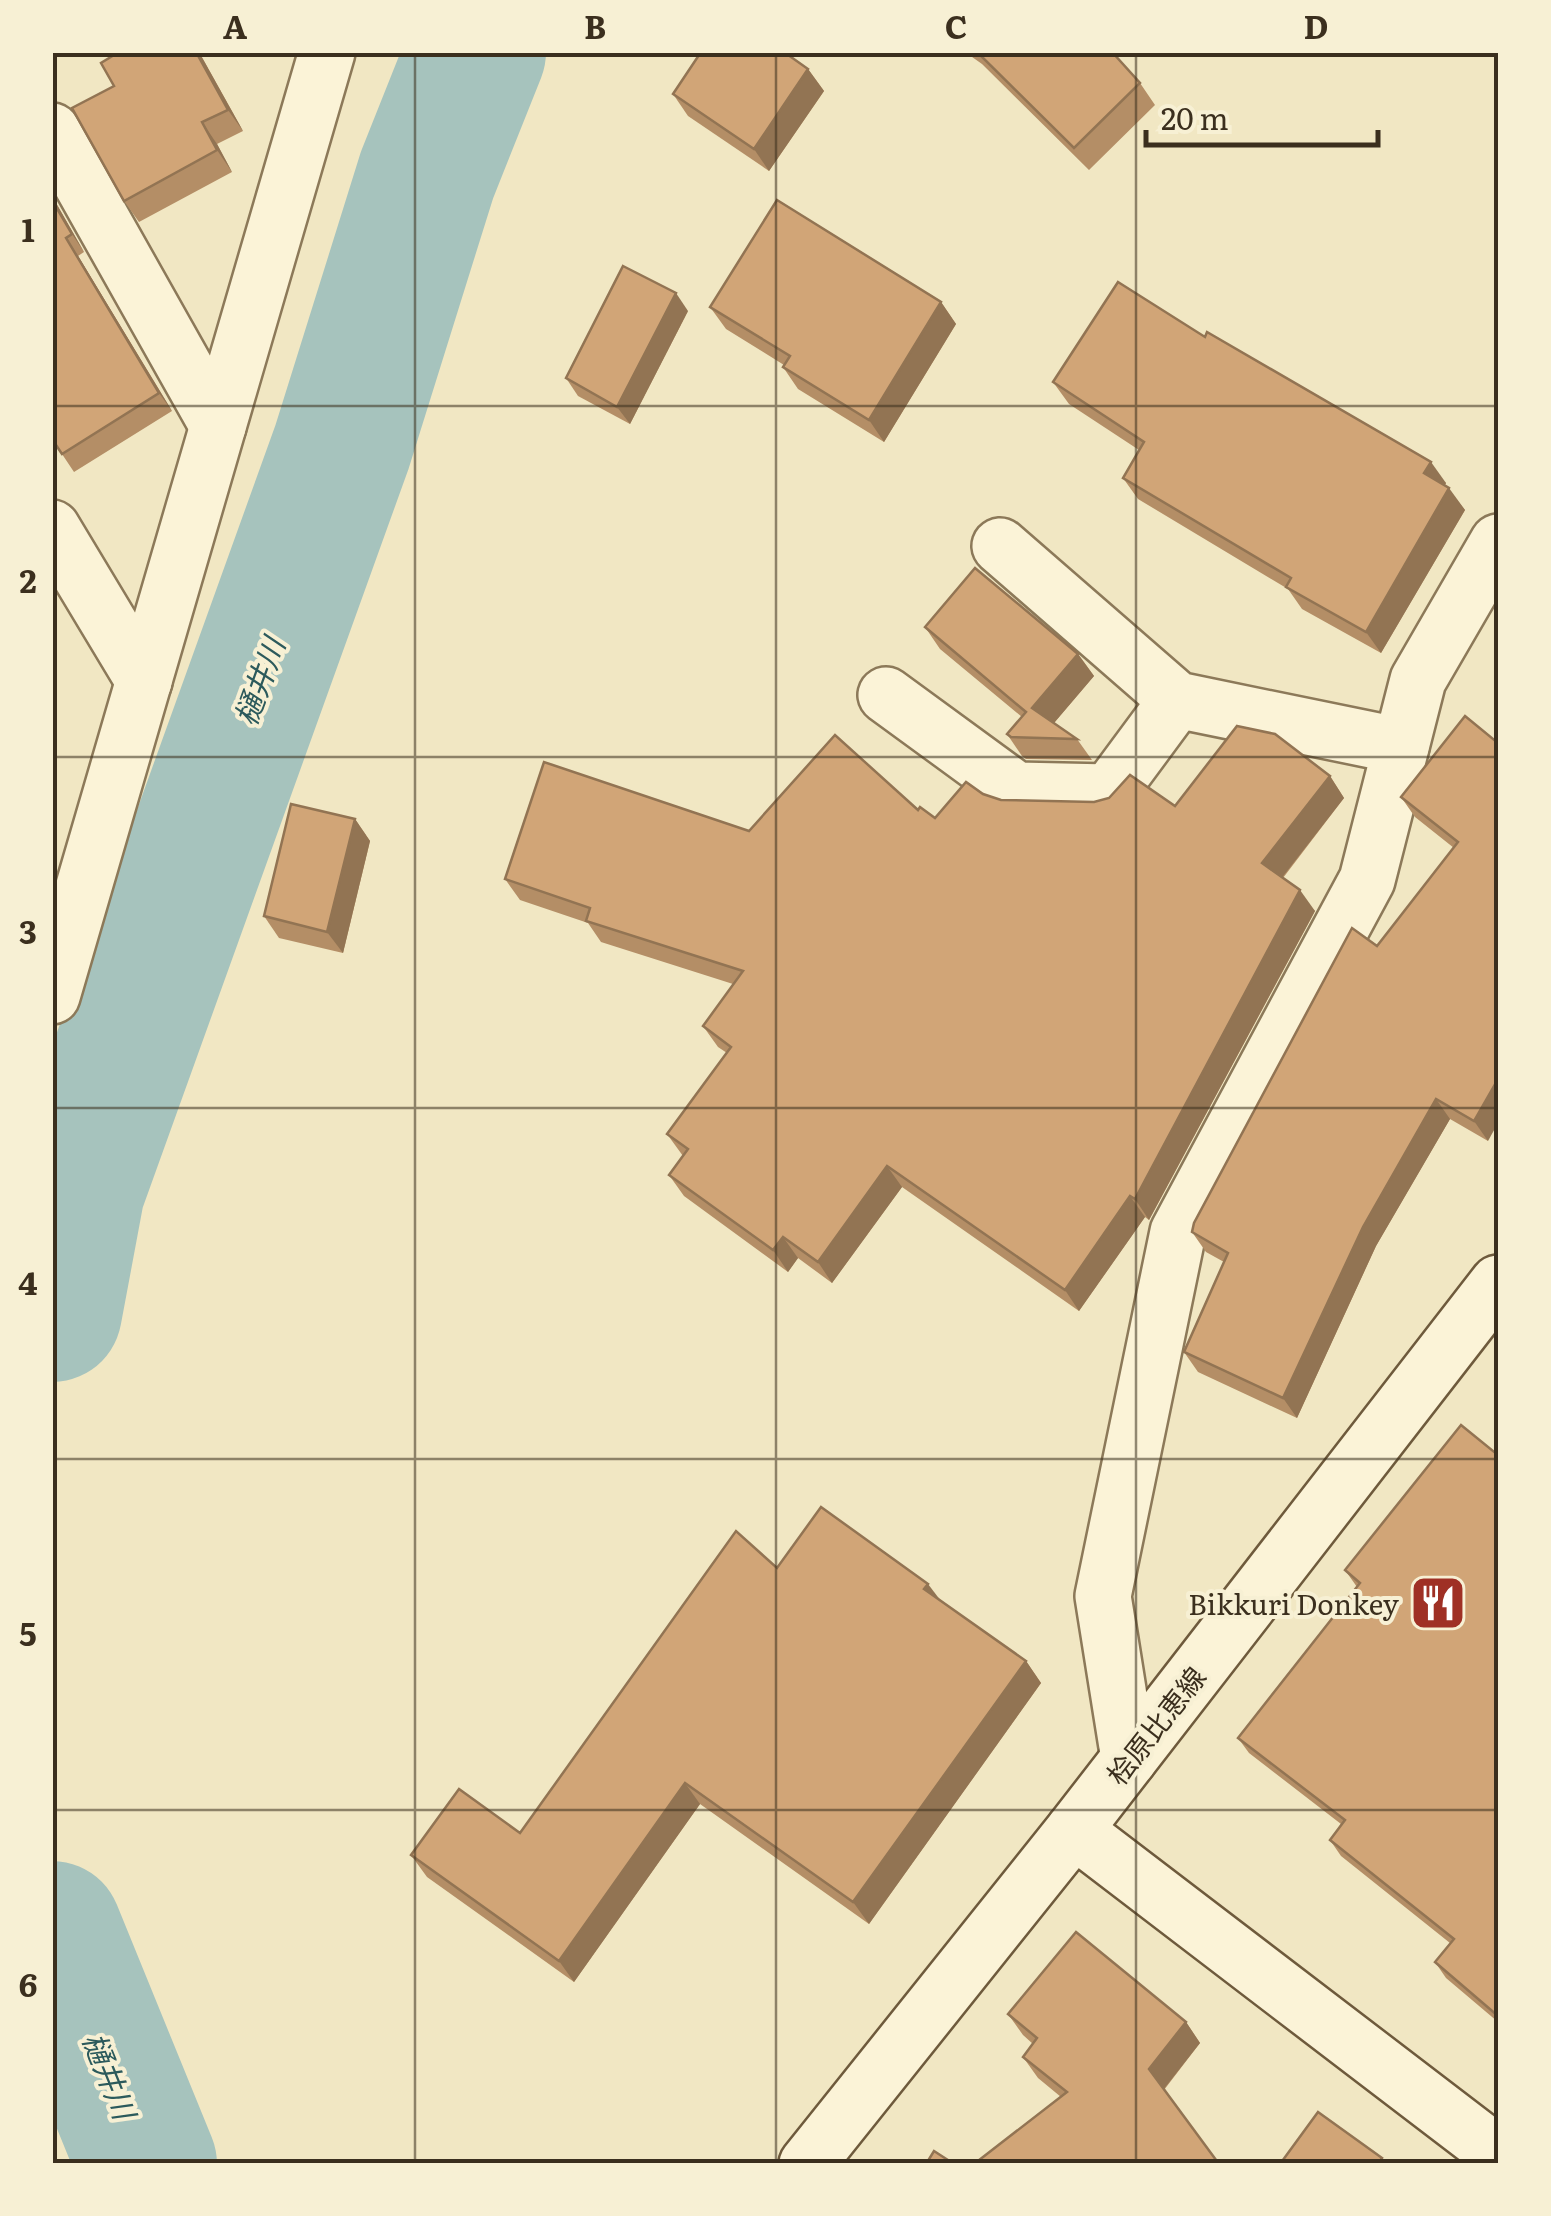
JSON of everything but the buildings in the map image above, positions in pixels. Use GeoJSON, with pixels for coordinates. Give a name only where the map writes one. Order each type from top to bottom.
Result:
{"type":"FeatureCollection","features":[{"type":"Feature","properties":{"kind":"street"},"geometry":{"type":"LineString","coordinates":[[52,996],[327,52]]}},
{"type":"Feature","properties":{"kind":"street"},"geometry":{"type":"LineString","coordinates":[[52,130],[218,426]]}},
{"type":"Feature","properties":{"kind":"street"},"geometry":{"type":"LineString","coordinates":[[52,528],[144,681]]}},
{"type":"Feature","properties":{"kind":"street"},"geometry":{"type":"LineString","coordinates":[[1129,1758],[1104,1596],[1178,1232],[1367,880],[1418,680],[1498,542]]}},
{"type":"Feature","properties":{"kind":"street"},"geometry":{"type":"LineString","coordinates":[[1000,546],[1178,700],[1401,746]]}},
{"type":"Feature","properties":{"kind":"street"},"geometry":{"type":"LineString","coordinates":[[886,695],[1016,790],[1109,792],[1178,700]]}},
{"type":"Feature","properties":{"kind":"street","name":"桧原比恵線"},"geometry":{"type":"LineString","coordinates":[[807,2164],[1074,1830],[1498,1283]]}},
{"type":"Feature","properties":{"kind":"street"},"geometry":{"type":"LineString","coordinates":[[1074,1830],[1498,2154]]}},
{"type":"Feature","properties":{"kind":"waterway","name":"樋井川"},"geometry":{"type":"LineString","coordinates":[[52,1312],[75,1189],[342,447],[427,175],[476,52]]}},
{"type":"Feature","properties":{"kind":"waterway","name":"樋井川"},"geometry":{"type":"LineString","coordinates":[[52,1931],[147,2164]]}},
{"type":"Feature","properties":{"kind":"place","name":"Bikkuri Donkey"},"geometry":{"type":"Point","coordinates":[1438,1603]}}]}
